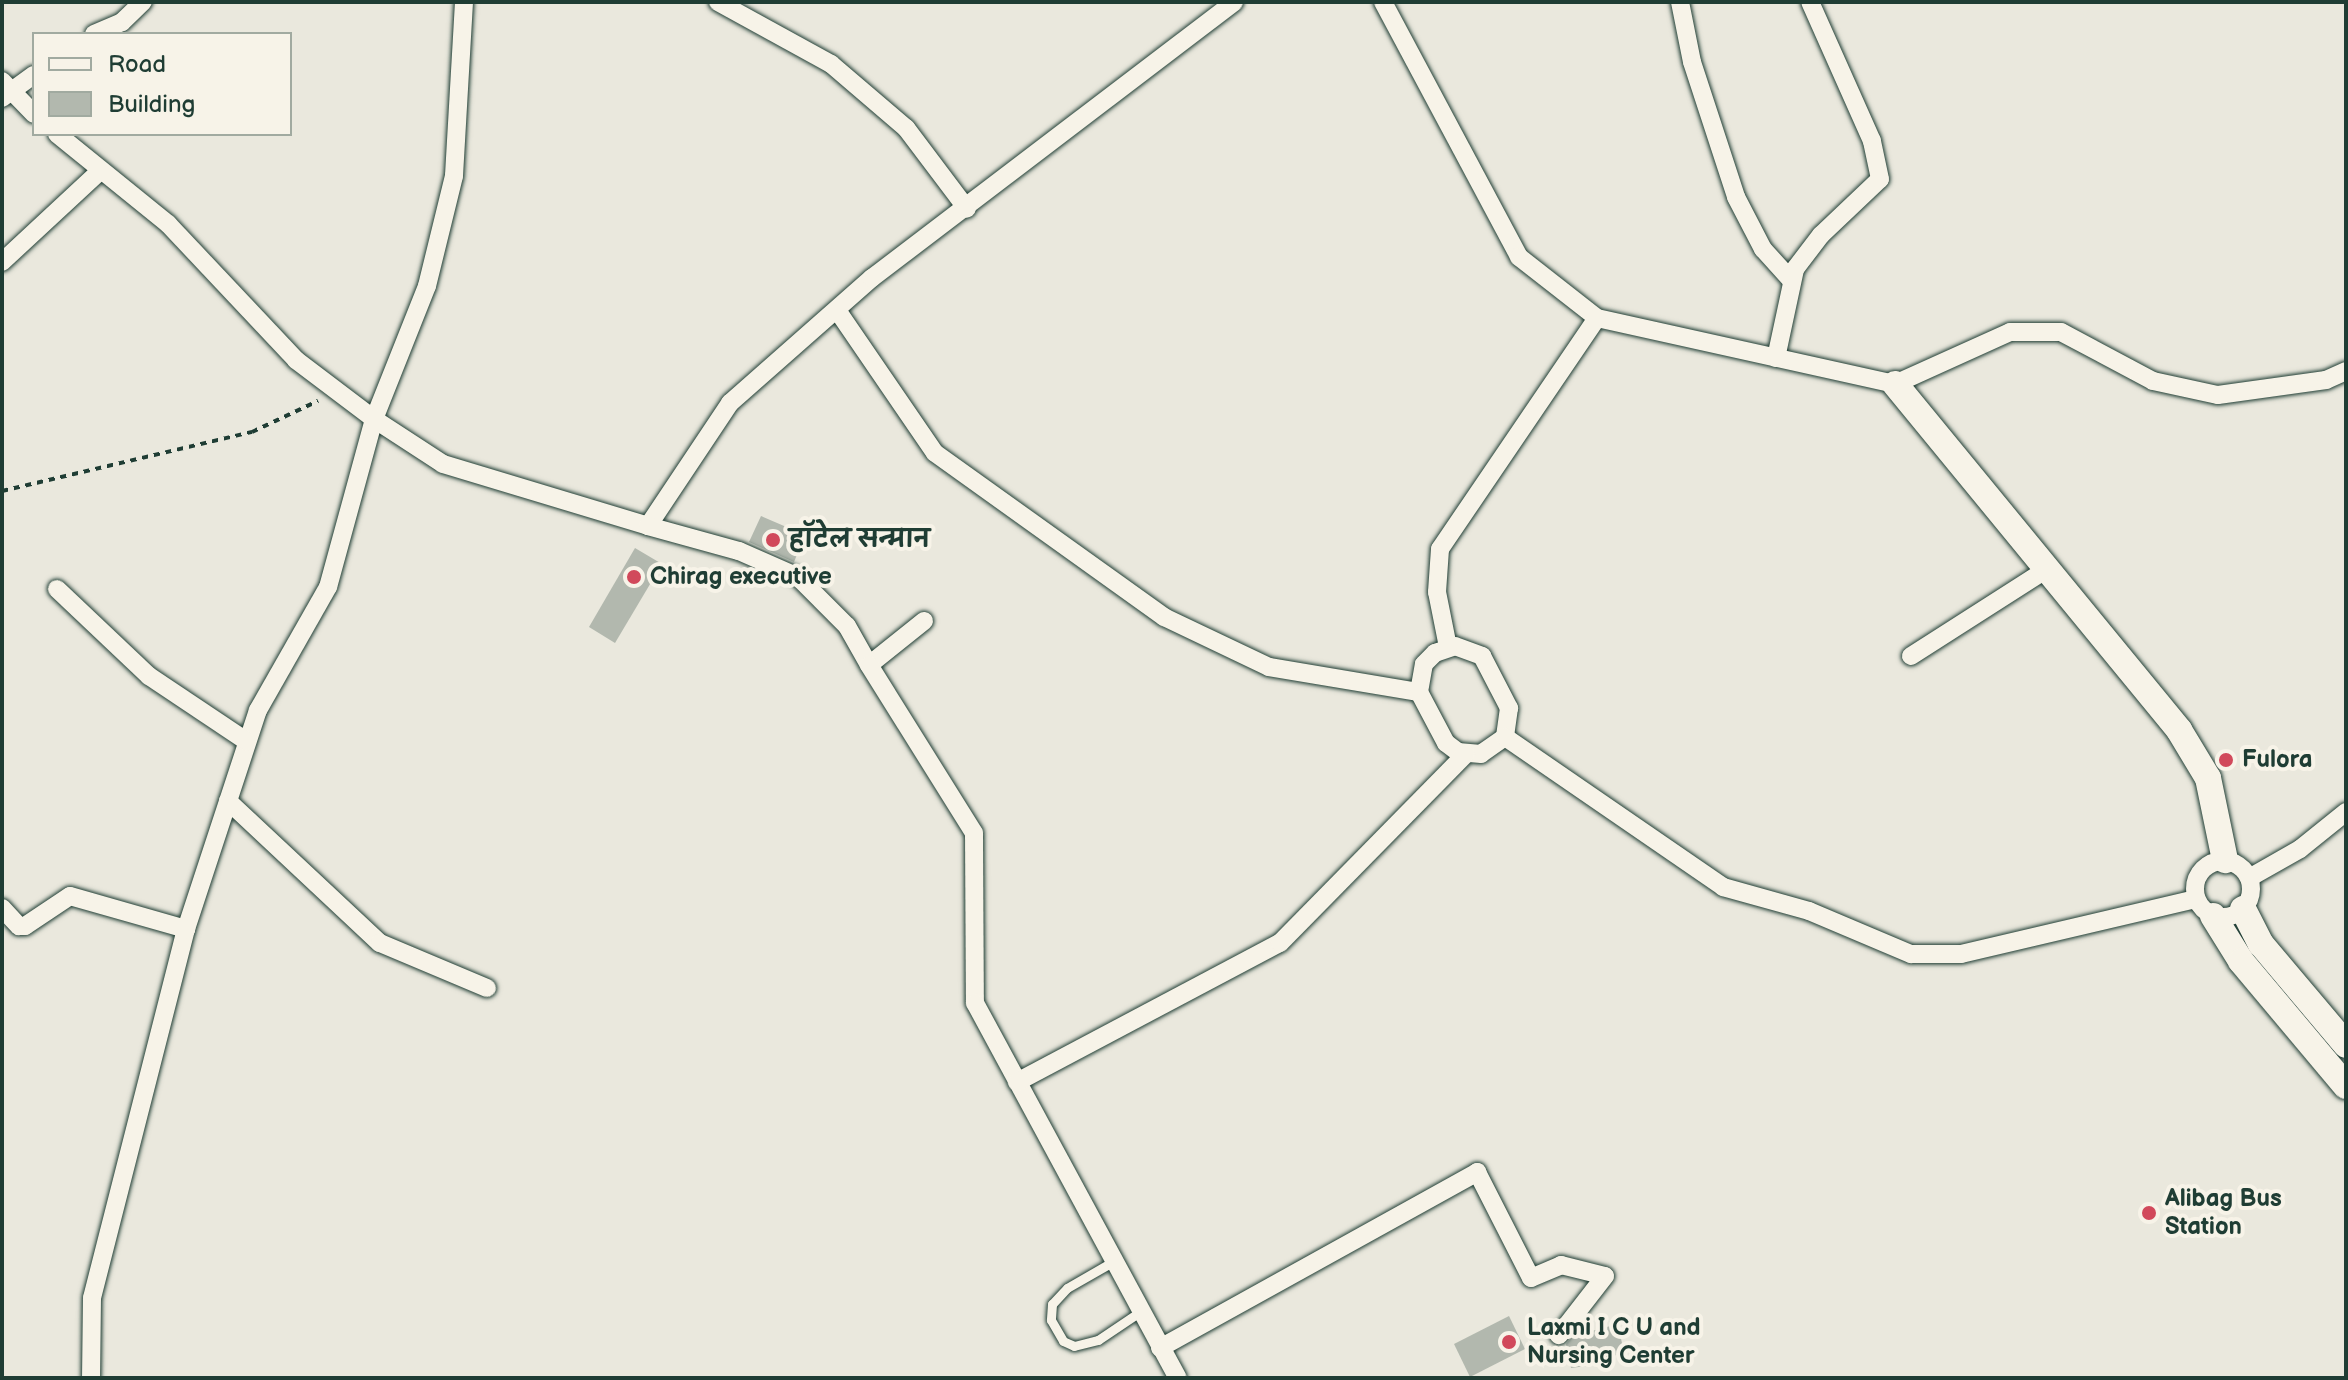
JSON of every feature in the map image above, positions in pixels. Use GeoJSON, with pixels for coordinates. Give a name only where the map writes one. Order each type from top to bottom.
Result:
{"type":"FeatureCollection","features":[{"type":"Feature","properties":{"kind":"street"},"geometry":{"type":"LineString","coordinates":[[99,32],[122,22],[143,2]]}},
{"type":"Feature","properties":{"kind":"street"},"geometry":{"type":"LineString","coordinates":[[91,1378],[92,1298],[186,929],[258,710],[328,587],[374,419],[427,286],[454,176],[464,2]]}},
{"type":"Feature","properties":{"kind":"street"},"geometry":{"type":"LineString","coordinates":[[718,2],[831,64],[906,128],[967,209]]}},
{"type":"Feature","properties":{"kind":"street"},"geometry":{"type":"LineString","coordinates":[[648,526],[730,403],[837,310],[1234,2]]}},
{"type":"Feature","properties":{"kind":"street"},"geometry":{"type":"LineString","coordinates":[[1383,2],[1519,257],[1597,318],[1895,384],[2010,332],[2061,332],[2153,381],[2218,395],[2326,380],[2346,371]]}},
{"type":"Feature","properties":{"kind":"street"},"geometry":{"type":"LineString","coordinates":[[1680,2],[1692,62],[1736,197],[1763,249],[1792,281]]}},
{"type":"Feature","properties":{"kind":"street"},"geometry":{"type":"LineString","coordinates":[[1776,358],[1792,281],[1821,235],[1880,179],[1872,141],[1810,2]]}},
{"type":"Feature","properties":{"kind":"street"},"geometry":{"type":"LineString","coordinates":[[32,76],[4,91],[32,112]]}},
{"type":"Feature","properties":{"kind":"street"},"geometry":{"type":"LineString","coordinates":[[59,136],[168,224],[296,360],[374,419],[443,464],[739,551],[798,577],[847,626],[974,833],[975,1003],[1178,1378]]}},
{"type":"Feature","properties":{"kind":"street"},"geometry":{"type":"LineString","coordinates":[[2,262],[100,171]]}},
{"type":"Feature","properties":{"kind":"street"},"geometry":{"type":"LineString","coordinates":[[837,310],[935,453],[1164,617],[1269,667],[1419,692]]}},
{"type":"Feature","properties":{"kind":"street"},"geometry":{"type":"LineString","coordinates":[[1448,647],[1437,592],[1440,549],[1597,318]]}},
{"type":"Feature","properties":{"kind":"street"},"geometry":{"type":"LineString","coordinates":[[1895,384],[2179,730],[2208,778],[2225,860]]}},
{"type":"Feature","properties":{"kind":"street"},"geometry":{"type":"LineString","coordinates":[[1911,656],[2047,569]]}},
{"type":"Feature","properties":{"kind":"street"},"geometry":{"type":"LineString","coordinates":[[57,589],[149,676],[246,741]]}},
{"type":"Feature","properties":{"kind":"street"},"geometry":{"type":"LineString","coordinates":[[869,665],[924,621]]}},
{"type":"Feature","properties":{"kind":"street"},"geometry":{"type":"LineString","coordinates":[[1448,647],[1463,647],[1482,656],[1509,708],[1505,737],[1488,752],[1466,754],[1446,743],[1419,692],[1424,664],[1448,647]]}},
{"type":"Feature","properties":{"kind":"street"},"geometry":{"type":"LineString","coordinates":[[1505,737],[1723,887],[1809,911],[1911,954],[1961,954],[2204,907],[2229,917],[2243,909],[2251,895],[2249,878],[2240,865],[2225,860],[2202,868],[2195,883],[2204,907],[2241,961],[2346,1086]]}},
{"type":"Feature","properties":{"kind":"street"},"geometry":{"type":"LineString","coordinates":[[1017,1082],[1280,943],[1466,754]]}},
{"type":"Feature","properties":{"kind":"street"},"geometry":{"type":"LineString","coordinates":[[228,801],[380,943],[487,988]]}},
{"type":"Feature","properties":{"kind":"street"},"geometry":{"type":"LineString","coordinates":[[2249,878],[2300,849],[2346,812]]}},
{"type":"Feature","properties":{"kind":"street"},"geometry":{"type":"LineString","coordinates":[[2,908],[19,926],[25,926],[70,896],[186,929]]}},
{"type":"Feature","properties":{"kind":"street"},"geometry":{"type":"LineString","coordinates":[[2243,909],[2261,944],[2346,1045]]}},
{"type":"Feature","properties":{"kind":"street"},"geometry":{"type":"LineString","coordinates":[[1160,1348],[1477,1172],[1531,1278],[1561,1265],[1605,1276],[1559,1335]]}},
{"type":"Feature","properties":{"kind":"lane"},"geometry":{"type":"LineString","coordinates":[[1114,1261],[1067,1288],[1052,1304],[1051,1320],[1063,1341],[1074,1346],[1098,1340],[1141,1311]]}},
{"type":"Feature","properties":{"kind":"path"},"geometry":{"type":"LineString","coordinates":[[2,491],[252,432],[338,392]]}},
{"type":"Feature","properties":{"kind":"building"},"geometry":{"type":"Polygon","coordinates":[[[761,516],[805,535],[794,562],[749,542],[761,516]]]}},
{"type":"Feature","properties":{"kind":"building"},"geometry":{"type":"Polygon","coordinates":[[[635,548],[662,564],[615,643],[589,627],[635,548]]]}},
{"type":"Feature","properties":{"kind":"building"},"geometry":{"type":"Polygon","coordinates":[[[1509,1316],[1525,1349],[1470,1377],[1454,1344],[1509,1316]]]}},
{"type":"Feature","properties":{"kind":"building"},"geometry":{"type":"Polygon","coordinates":[[[1618,1324],[1624,1353],[1609,1357],[1610,1363],[1571,1368],[1566,1344],[1573,1336],[1618,1324]]]}},
{"type":"Feature","properties":{"kind":"place","name":"हॉटेल सन्मान"},"geometry":{"type":"Point","coordinates":[773,540]}},
{"type":"Feature","properties":{"kind":"place","name":"Chirag executive"},"geometry":{"type":"Point","coordinates":[634,577]}},
{"type":"Feature","properties":{"kind":"place","name":"Fulora"},"geometry":{"type":"Point","coordinates":[2226,760]}},
{"type":"Feature","properties":{"kind":"place","name":"Alibag Bus Station"},"geometry":{"type":"Point","coordinates":[2149,1213]}},
{"type":"Feature","properties":{"kind":"place","name":"Laxmi I C U and Nursing Center"},"geometry":{"type":"Point","coordinates":[1509,1342]}}]}
